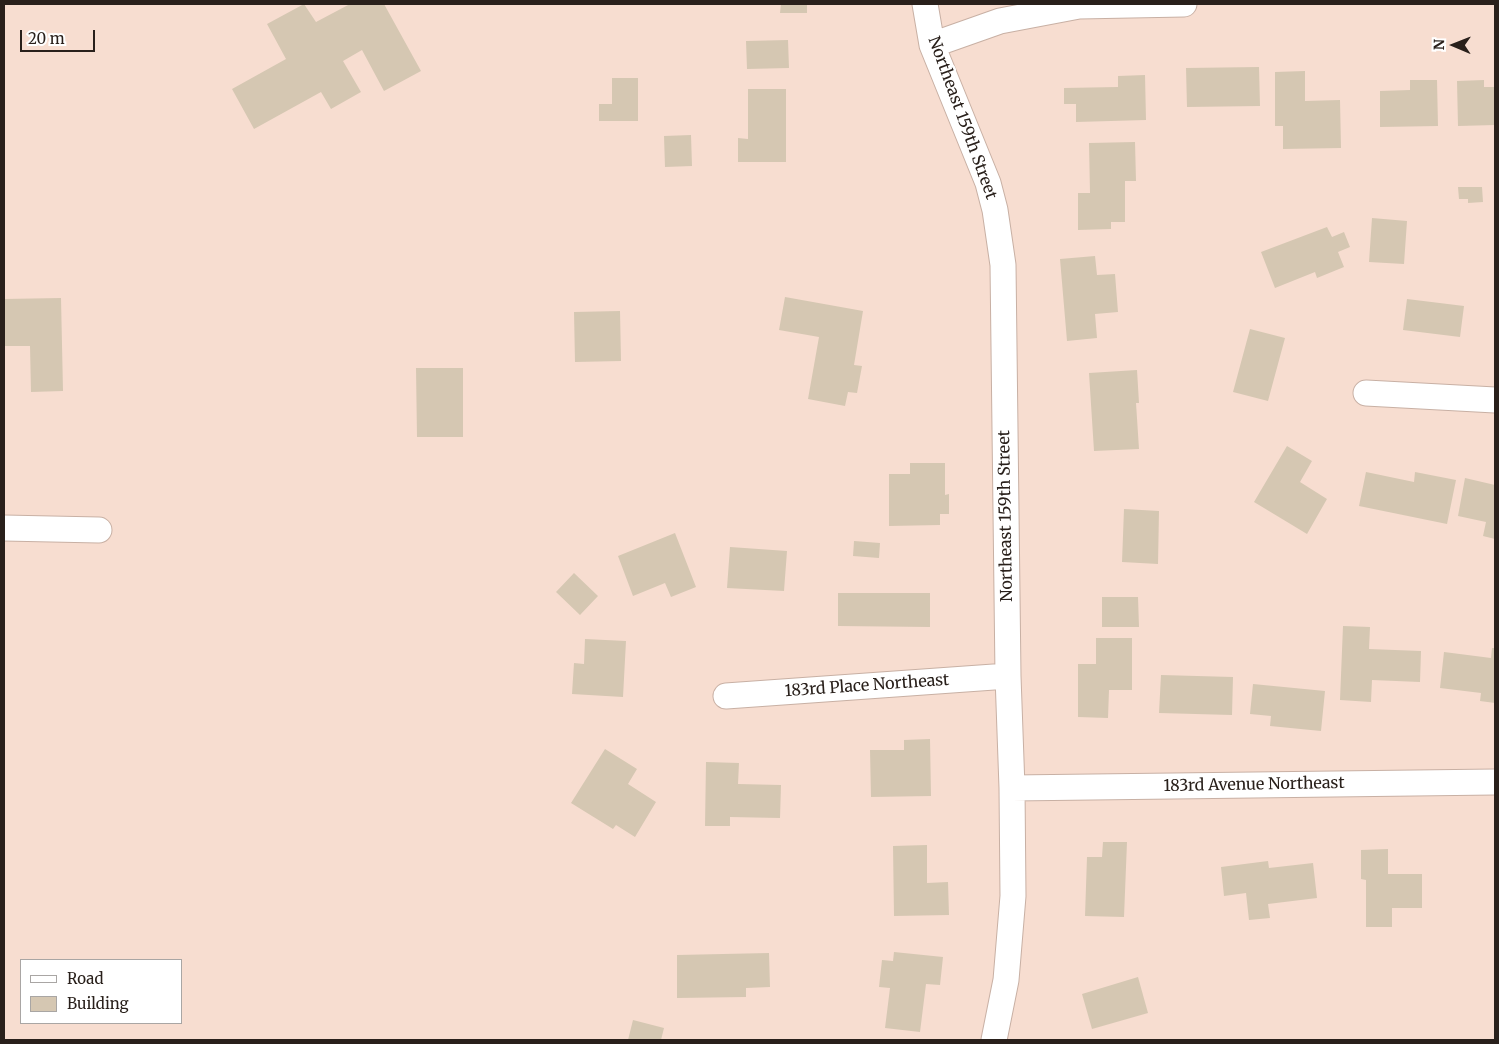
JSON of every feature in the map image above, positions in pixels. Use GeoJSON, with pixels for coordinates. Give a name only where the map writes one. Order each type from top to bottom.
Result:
{"type":"FeatureCollection","features":[{"type":"Feature","properties":{"kind":"street","name":"Northeast 159th Street"},"geometry":{"type":"LineString","coordinates":[[925,4],[932,45],[988,183],[995,210],[1003,265],[1008,676],[1013,896],[1006,980],[994,1040]]}},
{"type":"Feature","properties":{"kind":"street"},"geometry":{"type":"LineString","coordinates":[[932,45],[1000,21],[1079,6],[1184,4]]}},
{"type":"Feature","properties":{"kind":"street"},"geometry":{"type":"LineString","coordinates":[[1366,393],[1495,400]]}},
{"type":"Feature","properties":{"kind":"street"},"geometry":{"type":"LineString","coordinates":[[4,528],[99,530]]}},
{"type":"Feature","properties":{"kind":"street","name":"183rd Place Northeast"},"geometry":{"type":"LineString","coordinates":[[726,696],[1008,676]]}},
{"type":"Feature","properties":{"kind":"street","name":"183rd Avenue Northeast"},"geometry":{"type":"LineString","coordinates":[[1012,788],[1495,782]]}},
{"type":"Feature","properties":{"kind":"building"},"geometry":{"type":"Polygon","coordinates":[[[304,4],[316,22],[350,4],[384,4],[421,71],[384,91],[362,50],[343,61],[361,92],[331,109],[321,92],[254,129],[232,89],[286,59],[267,24],[304,4]]]}},
{"type":"Feature","properties":{"kind":"building"},"geometry":{"type":"Polygon","coordinates":[[[781,4],[807,4],[807,13],[780,13],[781,4]]]}},
{"type":"Feature","properties":{"kind":"building"},"geometry":{"type":"Polygon","coordinates":[[[788,40],[789,68],[747,69],[746,41],[788,40]]]}},
{"type":"Feature","properties":{"kind":"building"},"geometry":{"type":"Polygon","coordinates":[[[1259,67],[1260,106],[1187,107],[1186,68],[1259,67]]]}},
{"type":"Feature","properties":{"kind":"building"},"geometry":{"type":"Polygon","coordinates":[[[1305,71],[1305,101],[1340,100],[1341,148],[1283,149],[1283,126],[1275,126],[1275,72],[1305,71]]]}},
{"type":"Feature","properties":{"kind":"building"},"geometry":{"type":"Polygon","coordinates":[[[1145,75],[1146,120],[1076,122],[1076,104],[1064,104],[1064,88],[1118,87],[1118,76],[1145,75]]]}},
{"type":"Feature","properties":{"kind":"building"},"geometry":{"type":"Polygon","coordinates":[[[612,78],[638,78],[638,121],[599,121],[599,104],[612,104],[612,78]]]}},
{"type":"Feature","properties":{"kind":"building"},"geometry":{"type":"Polygon","coordinates":[[[1410,80],[1437,80],[1438,126],[1380,127],[1380,91],[1410,90],[1410,80]]]}},
{"type":"Feature","properties":{"kind":"building"},"geometry":{"type":"Polygon","coordinates":[[[1484,80],[1484,87],[1495,87],[1495,125],[1458,126],[1457,81],[1484,80]]]}},
{"type":"Feature","properties":{"kind":"building"},"geometry":{"type":"Polygon","coordinates":[[[748,89],[786,89],[786,162],[738,162],[738,138],[748,139],[748,89]]]}},
{"type":"Feature","properties":{"kind":"building"},"geometry":{"type":"Polygon","coordinates":[[[691,135],[692,166],[665,167],[664,136],[691,135]]]}},
{"type":"Feature","properties":{"kind":"building"},"geometry":{"type":"Polygon","coordinates":[[[1135,142],[1136,181],[1125,181],[1125,222],[1111,222],[1111,229],[1078,230],[1078,193],[1090,193],[1089,143],[1135,142]]]}},
{"type":"Feature","properties":{"kind":"building"},"geometry":{"type":"Polygon","coordinates":[[[1458,187],[1482,187],[1483,202],[1468,203],[1468,199],[1459,199],[1458,187]]]}},
{"type":"Feature","properties":{"kind":"building"},"geometry":{"type":"Polygon","coordinates":[[[1372,218],[1407,221],[1404,264],[1369,262],[1372,218]]]}},
{"type":"Feature","properties":{"kind":"building"},"geometry":{"type":"Polygon","coordinates":[[[1327,227],[1332,237],[1344,232],[1350,247],[1338,252],[1344,267],[1317,278],[1315,272],[1275,288],[1261,252],[1327,227]]]}},
{"type":"Feature","properties":{"kind":"building"},"geometry":{"type":"Polygon","coordinates":[[[1095,256],[1097,275],[1115,274],[1118,312],[1095,314],[1097,338],[1067,341],[1060,259],[1095,256]]]}},
{"type":"Feature","properties":{"kind":"building"},"geometry":{"type":"Polygon","coordinates":[[[785,297],[863,311],[854,365],[862,366],[857,393],[848,392],[845,406],[808,399],[819,337],[779,330],[785,297]]]}},
{"type":"Feature","properties":{"kind":"building"},"geometry":{"type":"Polygon","coordinates":[[[61,298],[63,391],[31,392],[30,346],[4,346],[4,299],[61,298]]]}},
{"type":"Feature","properties":{"kind":"building"},"geometry":{"type":"Polygon","coordinates":[[[1407,299],[1464,306],[1460,337],[1403,330],[1407,299]]]}},
{"type":"Feature","properties":{"kind":"building"},"geometry":{"type":"Polygon","coordinates":[[[620,311],[621,361],[575,362],[574,312],[620,311]]]}},
{"type":"Feature","properties":{"kind":"building"},"geometry":{"type":"Polygon","coordinates":[[[1250,329],[1285,338],[1268,401],[1233,392],[1250,329]]]}},
{"type":"Feature","properties":{"kind":"building"},"geometry":{"type":"Polygon","coordinates":[[[416,368],[463,368],[463,437],[417,437],[416,368]]]}},
{"type":"Feature","properties":{"kind":"building"},"geometry":{"type":"Polygon","coordinates":[[[1137,370],[1139,403],[1136,403],[1139,449],[1094,451],[1089,373],[1137,370]]]}},
{"type":"Feature","properties":{"kind":"building"},"geometry":{"type":"Polygon","coordinates":[[[1287,446],[1312,461],[1300,482],[1327,499],[1307,534],[1254,502],[1287,446]]]}},
{"type":"Feature","properties":{"kind":"building"},"geometry":{"type":"Polygon","coordinates":[[[910,463],[945,463],[945,495],[949,494],[949,514],[940,514],[940,525],[889,526],[889,474],[910,474],[910,463]]]}},
{"type":"Feature","properties":{"kind":"building"},"geometry":{"type":"Polygon","coordinates":[[[1366,472],[1414,482],[1415,472],[1456,480],[1447,524],[1359,506],[1366,472]]]}},
{"type":"Feature","properties":{"kind":"building"},"geometry":{"type":"Polygon","coordinates":[[[1465,478],[1495,485],[1495,539],[1483,536],[1486,522],[1458,516],[1465,478]]]}},
{"type":"Feature","properties":{"kind":"building"},"geometry":{"type":"Polygon","coordinates":[[[1124,509],[1159,511],[1158,564],[1122,562],[1124,509]]]}},
{"type":"Feature","properties":{"kind":"building"},"geometry":{"type":"Polygon","coordinates":[[[675,533],[696,587],[671,597],[665,583],[633,596],[618,556],[675,533]]]}},
{"type":"Feature","properties":{"kind":"building"},"geometry":{"type":"Polygon","coordinates":[[[854,541],[880,543],[879,558],[853,556],[854,541]]]}},
{"type":"Feature","properties":{"kind":"building"},"geometry":{"type":"Polygon","coordinates":[[[730,547],[787,551],[784,591],[727,588],[730,547]]]}},
{"type":"Feature","properties":{"kind":"building"},"geometry":{"type":"Polygon","coordinates":[[[574,573],[598,596],[580,615],[556,592],[574,573]]]}},
{"type":"Feature","properties":{"kind":"building"},"geometry":{"type":"Polygon","coordinates":[[[838,593],[930,593],[930,627],[838,626],[838,593]]]}},
{"type":"Feature","properties":{"kind":"building"},"geometry":{"type":"Polygon","coordinates":[[[1102,597],[1138,597],[1139,627],[1102,627],[1102,597]]]}},
{"type":"Feature","properties":{"kind":"building"},"geometry":{"type":"Polygon","coordinates":[[[1343,626],[1370,627],[1369,649],[1421,651],[1420,682],[1372,680],[1371,702],[1340,700],[1343,626]]]}},
{"type":"Feature","properties":{"kind":"building"},"geometry":{"type":"Polygon","coordinates":[[[1096,638],[1132,638],[1132,690],[1109,690],[1108,718],[1078,717],[1078,664],[1096,664],[1096,638]]]}},
{"type":"Feature","properties":{"kind":"building"},"geometry":{"type":"Polygon","coordinates":[[[585,639],[626,641],[623,697],[572,694],[574,663],[584,664],[585,639]]]}},
{"type":"Feature","properties":{"kind":"building"},"geometry":{"type":"Polygon","coordinates":[[[1492,648],[1495,648],[1495,703],[1480,701],[1481,693],[1440,688],[1444,652],[1491,658],[1492,648]]]}},
{"type":"Feature","properties":{"kind":"building"},"geometry":{"type":"Polygon","coordinates":[[[1161,675],[1233,677],[1232,715],[1159,713],[1161,675]]]}},
{"type":"Feature","properties":{"kind":"building"},"geometry":{"type":"Polygon","coordinates":[[[1253,684],[1325,691],[1321,731],[1270,726],[1271,716],[1250,714],[1253,684]]]}},
{"type":"Feature","properties":{"kind":"building"},"geometry":{"type":"Polygon","coordinates":[[[930,739],[931,796],[871,797],[870,750],[904,750],[904,740],[930,739]]]}},
{"type":"Feature","properties":{"kind":"building"},"geometry":{"type":"Polygon","coordinates":[[[605,749],[637,769],[628,784],[656,802],[635,837],[616,825],[613,829],[571,803],[605,749]]]}},
{"type":"Feature","properties":{"kind":"building"},"geometry":{"type":"Polygon","coordinates":[[[706,762],[739,763],[738,784],[781,785],[780,818],[730,817],[730,826],[705,826],[706,762]]]}},
{"type":"Feature","properties":{"kind":"building"},"geometry":{"type":"Polygon","coordinates":[[[1103,842],[1127,842],[1124,917],[1085,916],[1087,857],[1102,857],[1103,842]]]}},
{"type":"Feature","properties":{"kind":"building"},"geometry":{"type":"Polygon","coordinates":[[[927,845],[927,883],[948,882],[949,915],[894,916],[893,846],[927,845]]]}},
{"type":"Feature","properties":{"kind":"building"},"geometry":{"type":"Polygon","coordinates":[[[1388,849],[1388,874],[1422,874],[1422,908],[1392,908],[1392,927],[1366,927],[1366,880],[1361,879],[1361,850],[1388,849]]]}},
{"type":"Feature","properties":{"kind":"building"},"geometry":{"type":"Polygon","coordinates":[[[1268,861],[1269,868],[1313,863],[1317,898],[1268,904],[1270,918],[1249,920],[1246,893],[1224,896],[1221,867],[1268,861]]]}},
{"type":"Feature","properties":{"kind":"building"},"geometry":{"type":"Polygon","coordinates":[[[894,952],[943,957],[940,985],[926,984],[920,1032],[885,1028],[890,988],[879,987],[882,960],[893,961],[894,952]]]}},
{"type":"Feature","properties":{"kind":"building"},"geometry":{"type":"Polygon","coordinates":[[[769,953],[770,987],[746,988],[746,997],[677,998],[677,955],[769,953]]]}},
{"type":"Feature","properties":{"kind":"building"},"geometry":{"type":"Polygon","coordinates":[[[1138,977],[1148,1013],[1092,1029],[1082,994],[1138,977]]]}},
{"type":"Feature","properties":{"kind":"building"},"geometry":{"type":"Polygon","coordinates":[[[633,1020],[664,1028],[661,1040],[628,1040],[633,1020]]]}}]}
